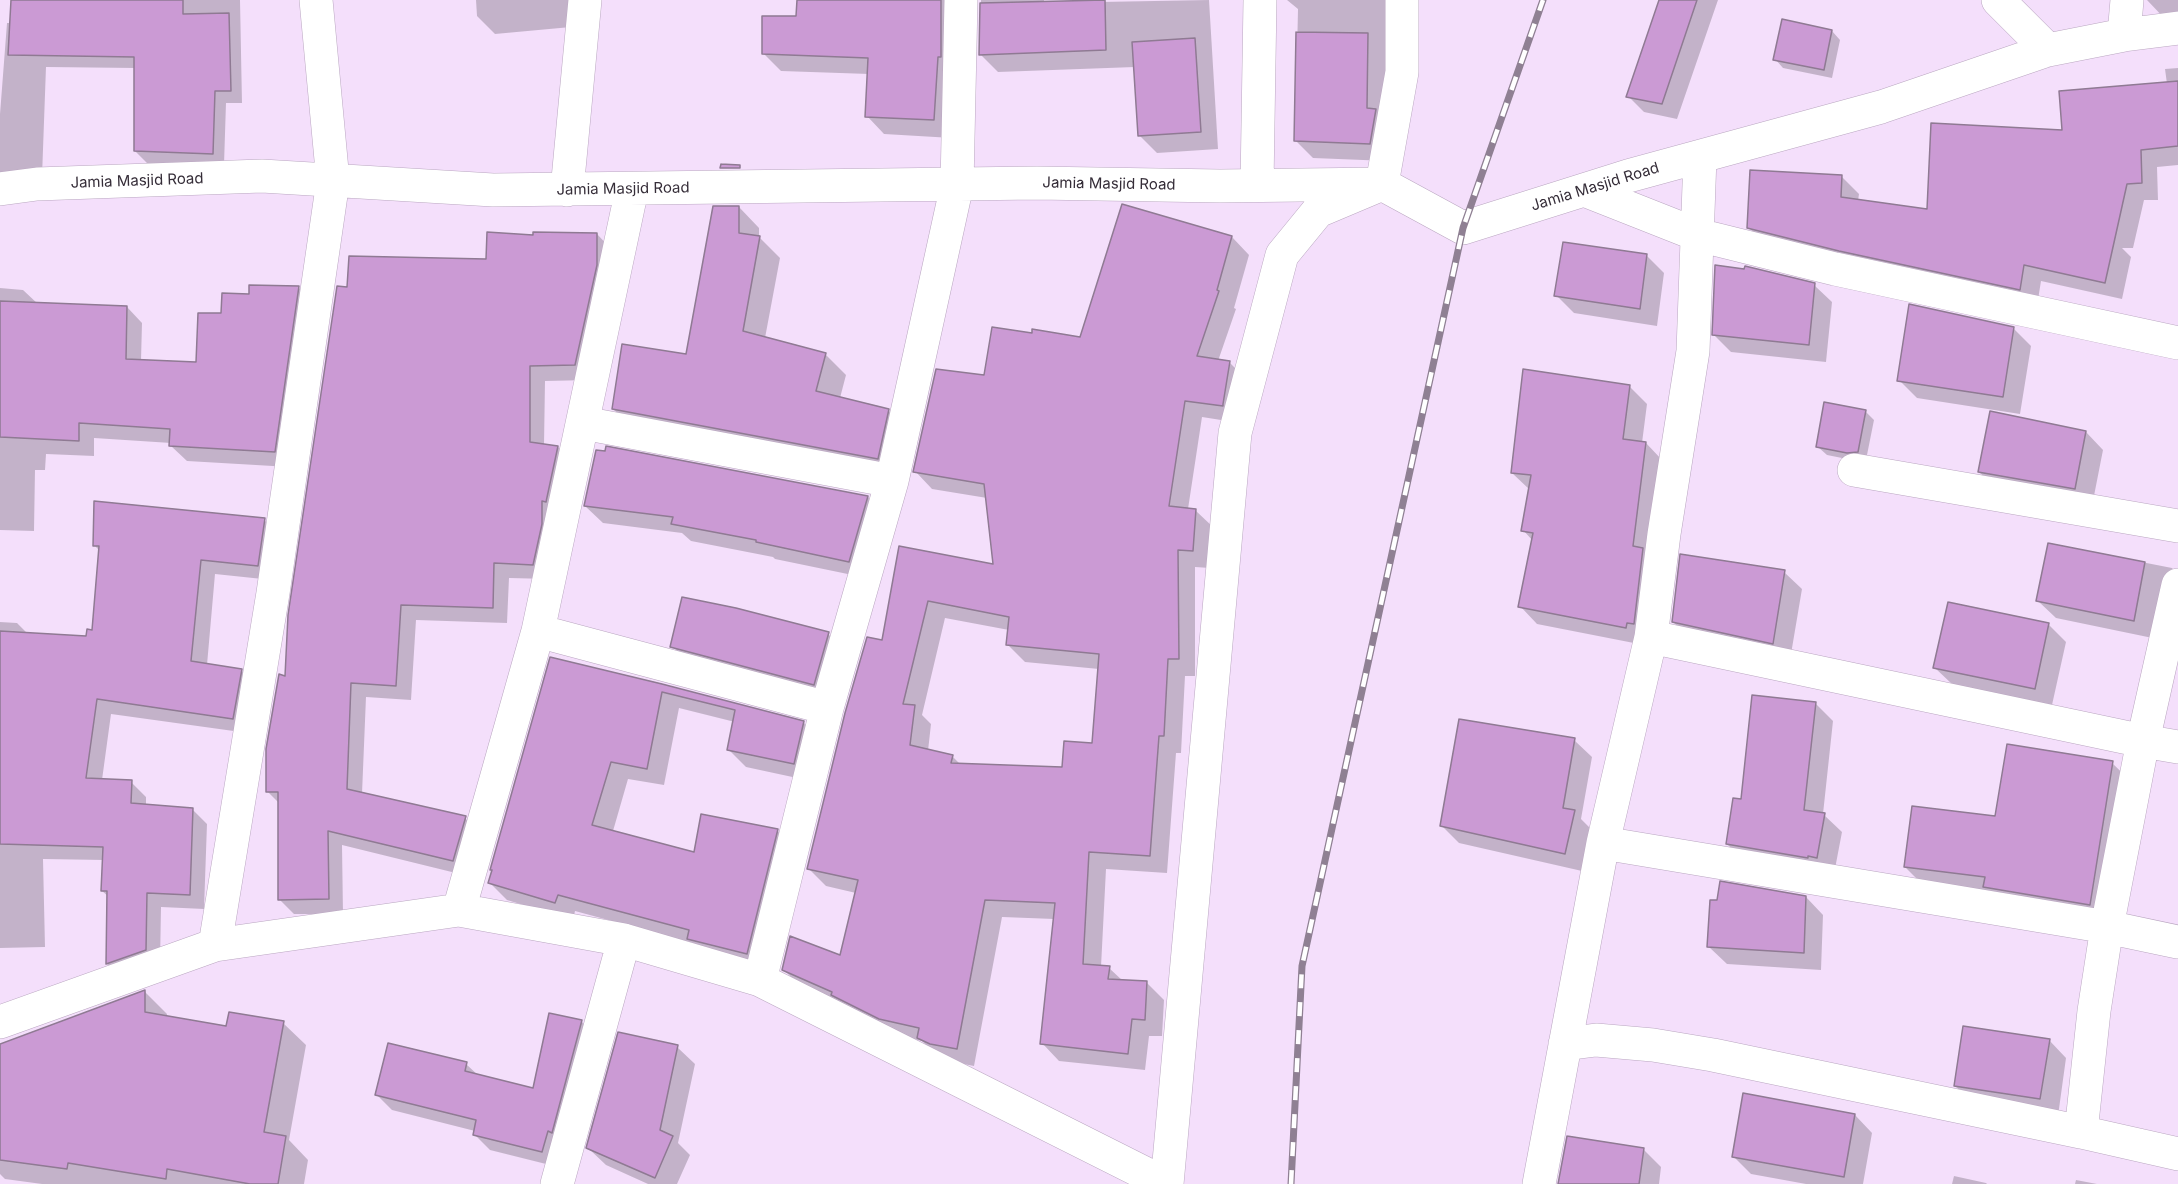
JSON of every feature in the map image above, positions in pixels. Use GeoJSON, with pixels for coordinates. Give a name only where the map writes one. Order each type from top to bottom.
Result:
{"type":"FeatureCollection","features":[{"type":"Feature","properties":{"kind":"street"},"geometry":{"type":"LineString","coordinates":[[215,945],[273,593],[333,181],[316,0]]}},
{"type":"Feature","properties":{"kind":"street"},"geometry":{"type":"LineString","coordinates":[[567,190],[585,0]]}},
{"type":"Feature","properties":{"kind":"street"},"geometry":{"type":"LineString","coordinates":[[760,980],[827,708],[892,481],[957,184],[961,0]]}},
{"type":"Feature","properties":{"kind":"street"},"geometry":{"type":"LineString","coordinates":[[1257,185],[1260,0]]}},
{"type":"Feature","properties":{"kind":"street"},"geometry":{"type":"LineString","coordinates":[[0,1022],[215,945],[459,910],[624,940],[760,980],[1166,1184],[1235,433],[1282,255],[1318,211],[1382,184],[1402,72],[1402,0]]}},
{"type":"Feature","properties":{"kind":"street"},"geometry":{"type":"LineString","coordinates":[[1998,0],[2048,50]]}},
{"type":"Feature","properties":{"kind":"street"},"geometry":{"type":"LineString","coordinates":[[2124,35],[2127,0]]}},
{"type":"Feature","properties":{"kind":"street","name":"Jamia Masjid Road"},"geometry":{"type":"LineString","coordinates":[[0,189],[37,184],[262,176],[493,190],[1037,183],[1382,184],[1463,228],[1584,190],[1881,107],[2048,50],[2124,35],[2178,28]]}},
{"type":"Feature","properties":{"kind":"street"},"geometry":{"type":"LineString","coordinates":[[1539,1184],[1603,843],[1651,637],[1664,534],[1694,351],[1700,157]]}},
{"type":"Feature","properties":{"kind":"street"},"geometry":{"type":"LineString","coordinates":[[459,910],[538,631],[632,189]]}},
{"type":"Feature","properties":{"kind":"street"},"geometry":{"type":"LineString","coordinates":[[1584,190],[1698,235],[1835,269],[2178,343]]}},
{"type":"Feature","properties":{"kind":"street"},"geometry":{"type":"LineString","coordinates":[[583,423],[892,481]]}},
{"type":"Feature","properties":{"kind":"street"},"geometry":{"type":"LineString","coordinates":[[1854,470],[2178,526]]}},
{"type":"Feature","properties":{"kind":"street"},"geometry":{"type":"LineString","coordinates":[[2081,1132],[2094,1011],[2107,927],[2143,741],[2178,585]]}},
{"type":"Feature","properties":{"kind":"street"},"geometry":{"type":"LineString","coordinates":[[538,631],[827,708]]}},
{"type":"Feature","properties":{"kind":"street"},"geometry":{"type":"LineString","coordinates":[[1651,637],[2178,747]]}},
{"type":"Feature","properties":{"kind":"street"},"geometry":{"type":"LineString","coordinates":[[1603,843],[2107,927],[2178,942]]}},
{"type":"Feature","properties":{"kind":"street"},"geometry":{"type":"LineString","coordinates":[[557,1184],[624,940]]}},
{"type":"Feature","properties":{"kind":"street"},"geometry":{"type":"LineString","coordinates":[[1565,1044],[1596,1040],[1653,1045],[1693,1052],[2178,1154]]}},
{"type":"Feature","properties":{"kind":"building"},"geometry":{"type":"Polygon","coordinates":[[[11,0],[183,0],[183,14],[229,13],[231,91],[215,91],[213,154],[134,151],[134,57],[8,55],[11,0]]]}},
{"type":"Feature","properties":{"kind":"building"},"geometry":{"type":"Polygon","coordinates":[[[797,0],[941,0],[941,57],[938,57],[934,120],[865,117],[868,58],[762,54],[762,16],[796,16],[797,0]]]}},
{"type":"Feature","properties":{"kind":"building"},"geometry":{"type":"Polygon","coordinates":[[[1105,0],[1106,50],[979,55],[980,3],[1105,0]]]}},
{"type":"Feature","properties":{"kind":"building"},"geometry":{"type":"Polygon","coordinates":[[[1659,0],[1697,0],[1662,104],[1626,97],[1659,0]]]}},
{"type":"Feature","properties":{"kind":"building"},"geometry":{"type":"Polygon","coordinates":[[[1782,19],[1832,30],[1824,70],[1773,60],[1782,19]]]}},
{"type":"Feature","properties":{"kind":"building"},"geometry":{"type":"Polygon","coordinates":[[[1296,32],[1368,33],[1367,108],[1376,109],[1370,144],[1294,141],[1296,32]]]}},
{"type":"Feature","properties":{"kind":"building"},"geometry":{"type":"Polygon","coordinates":[[[1195,38],[1201,132],[1138,136],[1132,42],[1195,38]]]}},
{"type":"Feature","properties":{"kind":"building"},"geometry":{"type":"Polygon","coordinates":[[[2178,81],[2178,146],[2141,150],[2142,183],[2127,184],[2105,283],[2024,265],[2020,290],[1839,251],[1747,228],[1750,170],[1842,175],[1841,197],[1927,209],[1931,123],[2062,130],[2059,91],[2178,81]]]}},
{"type":"Feature","properties":{"kind":"building"},"geometry":{"type":"Polygon","coordinates":[[[721,164],[740,165],[740,168],[720,168],[721,164]]]}},
{"type":"Feature","properties":{"kind":"building"},"geometry":{"type":"Polygon","coordinates":[[[1122,204],[1232,236],[1217,290],[1219,291],[1197,356],[1230,361],[1223,406],[1185,401],[1169,506],[1196,509],[1193,551],[1178,550],[1179,659],[1168,659],[1164,736],[1159,736],[1150,856],[1089,852],[1083,964],[1110,966],[1108,979],[1147,981],[1145,1020],[1132,1019],[1128,1054],[1040,1044],[1055,903],[985,900],[957,1049],[930,1044],[917,1038],[919,1028],[879,1019],[831,995],[832,992],[782,970],[790,936],[840,955],[858,880],[807,869],[845,713],[867,637],[882,640],[899,546],[993,564],[984,484],[913,472],[936,369],[984,375],[992,327],[1032,333],[1032,329],[1080,337],[1122,204]],[[928,601],[903,704],[915,705],[910,745],[953,755],[951,763],[1062,767],[1064,741],[1092,743],[1099,654],[1006,645],[1009,617],[928,601]]]}},
{"type":"Feature","properties":{"kind":"building"},"geometry":{"type":"Polygon","coordinates":[[[713,206],[739,206],[739,233],[760,236],[743,331],[826,353],[816,391],[889,409],[878,459],[612,409],[622,344],[686,354],[713,206]]]}},
{"type":"Feature","properties":{"kind":"building"},"geometry":{"type":"Polygon","coordinates":[[[487,232],[533,235],[533,232],[597,233],[597,265],[575,365],[530,366],[530,442],[558,446],[546,502],[542,501],[542,524],[533,565],[494,563],[493,608],[401,605],[396,686],[351,683],[347,789],[466,816],[453,861],[328,831],[329,899],[278,900],[278,792],[266,792],[266,749],[279,674],[285,676],[288,615],[337,286],[347,287],[349,256],[486,259],[487,232]]]}},
{"type":"Feature","properties":{"kind":"building"},"geometry":{"type":"Polygon","coordinates":[[[1563,242],[1647,254],[1640,309],[1554,296],[1563,242]]]}},
{"type":"Feature","properties":{"kind":"building"},"geometry":{"type":"Polygon","coordinates":[[[1715,265],[1744,269],[1745,266],[1815,283],[1809,345],[1712,335],[1715,265]]]}},
{"type":"Feature","properties":{"kind":"building"},"geometry":{"type":"Polygon","coordinates":[[[249,285],[299,286],[275,452],[169,446],[170,429],[79,423],[79,441],[0,437],[0,301],[127,306],[126,359],[196,362],[198,313],[221,313],[222,293],[249,294],[249,285]]]}},
{"type":"Feature","properties":{"kind":"building"},"geometry":{"type":"Polygon","coordinates":[[[1909,304],[2014,327],[2003,397],[1897,381],[1909,304]]]}},
{"type":"Feature","properties":{"kind":"building"},"geometry":{"type":"Polygon","coordinates":[[[1523,369],[1630,385],[1623,439],[1646,442],[1633,546],[1643,548],[1634,624],[1627,623],[1626,628],[1518,607],[1533,533],[1521,531],[1531,475],[1511,473],[1523,369]]]}},
{"type":"Feature","properties":{"kind":"building"},"geometry":{"type":"Polygon","coordinates":[[[1824,402],[1866,410],[1858,452],[1847,453],[1816,447],[1824,402]]]}},
{"type":"Feature","properties":{"kind":"building"},"geometry":{"type":"Polygon","coordinates":[[[1990,411],[2086,431],[2075,489],[1978,472],[1990,411]]]}},
{"type":"Feature","properties":{"kind":"building"},"geometry":{"type":"Polygon","coordinates":[[[606,446],[868,496],[849,562],[756,542],[756,540],[671,524],[673,517],[584,506],[596,450],[605,451],[606,446]]]}},
{"type":"Feature","properties":{"kind":"building"},"geometry":{"type":"Polygon","coordinates":[[[94,501],[265,518],[258,566],[201,560],[191,661],[242,669],[233,719],[97,699],[86,778],[132,780],[131,803],[193,808],[190,895],[147,893],[146,950],[106,964],[107,891],[101,891],[103,847],[0,844],[0,631],[86,636],[87,629],[92,630],[99,546],[93,546],[94,501]]]}},
{"type":"Feature","properties":{"kind":"building"},"geometry":{"type":"Polygon","coordinates":[[[2048,543],[2145,562],[2134,621],[2036,601],[2048,543]]]}},
{"type":"Feature","properties":{"kind":"building"},"geometry":{"type":"Polygon","coordinates":[[[1680,554],[1785,570],[1773,644],[1672,622],[1680,554]]]}},
{"type":"Feature","properties":{"kind":"building"},"geometry":{"type":"Polygon","coordinates":[[[682,597],[736,608],[829,632],[814,685],[670,647],[682,597]]]}},
{"type":"Feature","properties":{"kind":"building"},"geometry":{"type":"Polygon","coordinates":[[[1948,602],[2049,623],[2035,689],[1933,668],[1948,602]]]}},
{"type":"Feature","properties":{"kind":"building"},"geometry":{"type":"Polygon","coordinates":[[[550,657],[804,721],[794,764],[727,750],[735,710],[662,692],[647,769],[611,762],[592,825],[694,852],[701,814],[778,829],[747,954],[687,939],[689,930],[558,895],[555,903],[488,883],[550,657]]]}},
{"type":"Feature","properties":{"kind":"building"},"geometry":{"type":"Polygon","coordinates":[[[1752,695],[1816,702],[1804,810],[1825,813],[1817,858],[1726,844],[1733,798],[1741,799],[1752,695]]]}},
{"type":"Feature","properties":{"kind":"building"},"geometry":{"type":"Polygon","coordinates":[[[1459,719],[1575,738],[1563,808],[1575,810],[1565,854],[1440,826],[1459,719]]]}},
{"type":"Feature","properties":{"kind":"building"},"geometry":{"type":"Polygon","coordinates":[[[2007,744],[2113,761],[2090,905],[1983,887],[1985,877],[1904,867],[1912,806],[1995,816],[2007,744]]]}},
{"type":"Feature","properties":{"kind":"building"},"geometry":{"type":"Polygon","coordinates":[[[1720,881],[1806,896],[1804,953],[1707,947],[1710,900],[1717,900],[1720,881]]]}},
{"type":"Feature","properties":{"kind":"building"},"geometry":{"type":"Polygon","coordinates":[[[145,990],[145,1012],[226,1026],[229,1012],[284,1021],[264,1132],[286,1136],[278,1184],[250,1184],[167,1169],[166,1179],[68,1163],[67,1169],[0,1160],[0,1044],[145,990]]]}},
{"type":"Feature","properties":{"kind":"building"},"geometry":{"type":"Polygon","coordinates":[[[549,1013],[582,1020],[552,1133],[548,1131],[542,1152],[473,1135],[476,1120],[375,1095],[388,1043],[467,1062],[465,1071],[533,1088],[549,1013]]]}},
{"type":"Feature","properties":{"kind":"building"},"geometry":{"type":"Polygon","coordinates":[[[1963,1026],[2050,1039],[2040,1099],[1954,1086],[1963,1026]]]}},
{"type":"Feature","properties":{"kind":"building"},"geometry":{"type":"Polygon","coordinates":[[[618,1032],[678,1045],[660,1130],[673,1136],[655,1178],[586,1148],[618,1032]]]}},
{"type":"Feature","properties":{"kind":"building"},"geometry":{"type":"Polygon","coordinates":[[[1743,1093],[1855,1114],[1844,1177],[1732,1157],[1743,1093]]]}},
{"type":"Feature","properties":{"kind":"building"},"geometry":{"type":"Polygon","coordinates":[[[1567,1136],[1644,1148],[1639,1184],[1558,1184],[1567,1136]]]}},
{"type":"Feature","properties":{"kind":"railway"},"geometry":{"type":"LineString","coordinates":[[1291,1184],[1302,966],[1463,228],[1543,0]]}}]}
